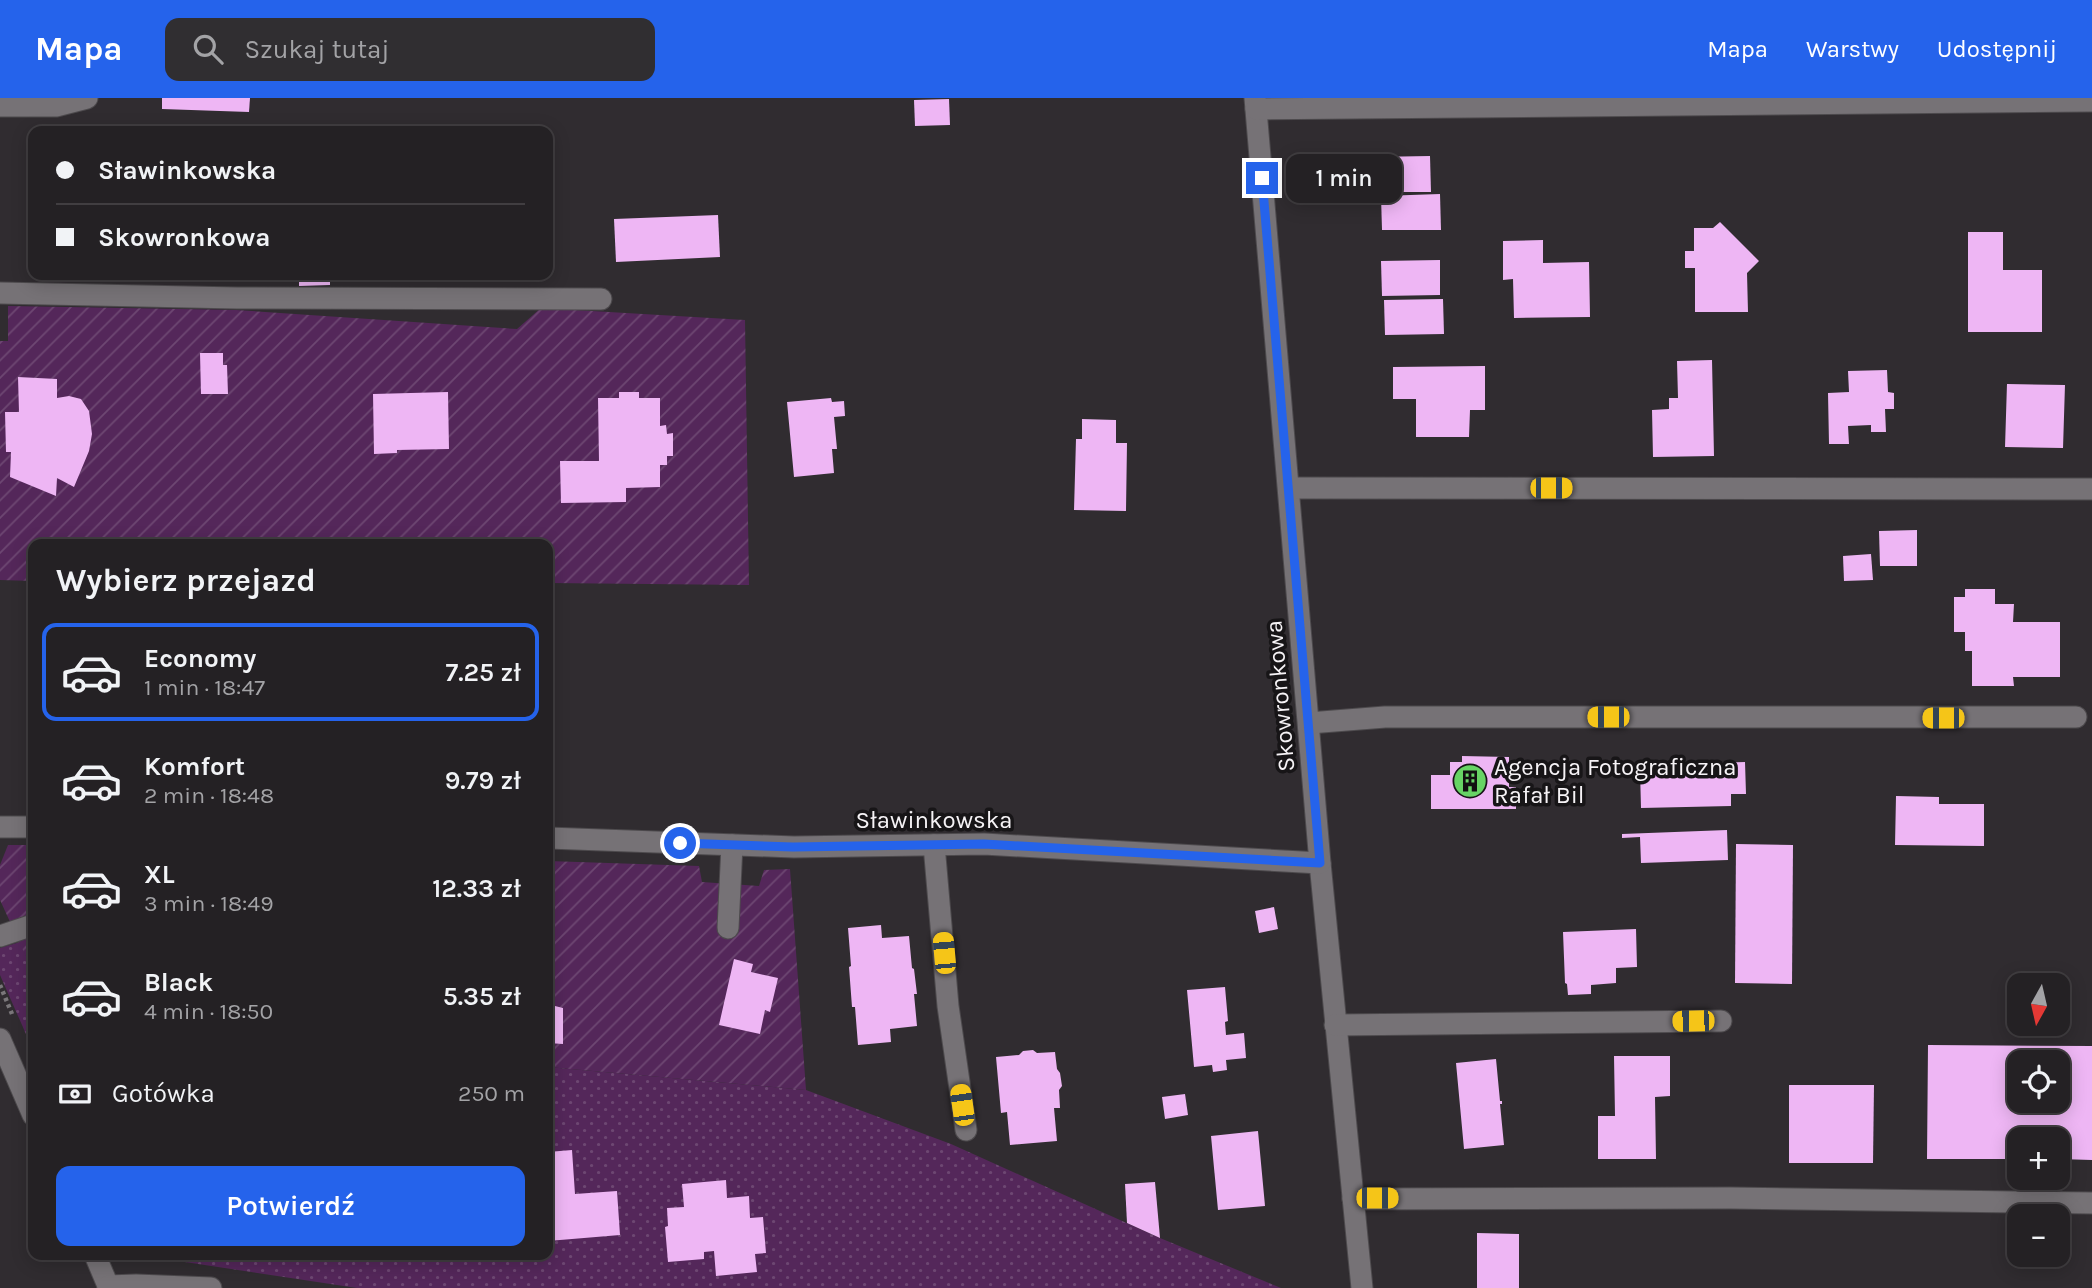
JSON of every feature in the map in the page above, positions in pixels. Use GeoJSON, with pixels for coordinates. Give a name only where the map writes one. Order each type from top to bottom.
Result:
{"type":"FeatureCollection","features":[{"type":"Feature","properties":{"kind":"street"},"geometry":{"type":"LineString","coordinates":[[0,106],[56,106],[87,98]]}},
{"type":"Feature","properties":{"kind":"street"},"geometry":{"type":"LineString","coordinates":[[1256,103],[2092,101]]}},
{"type":"Feature","properties":{"kind":"street","name":"Skowronkowa"},"geometry":{"type":"LineString","coordinates":[[1256,103],[1320,863],[1362,1288]]}},
{"type":"Feature","properties":{"kind":"street"},"geometry":{"type":"LineString","coordinates":[[0,293],[251,298],[601,299]]}},
{"type":"Feature","properties":{"kind":"street"},"geometry":{"type":"LineString","coordinates":[[1289,488],[2092,489]]}},
{"type":"Feature","properties":{"kind":"street"},"geometry":{"type":"LineString","coordinates":[[1309,723],[1385,717],[2077,717]]}},
{"type":"Feature","properties":{"kind":"street"},"geometry":{"type":"LineString","coordinates":[[0,827],[28,827]]}},
{"type":"Feature","properties":{"kind":"street","name":"Sławinkowska"},"geometry":{"type":"LineString","coordinates":[[553,838],[793,847],[984,844],[1320,863]]}},
{"type":"Feature","properties":{"kind":"street"},"geometry":{"type":"LineString","coordinates":[[729,928],[732,845]]}},
{"type":"Feature","properties":{"kind":"street"},"geometry":{"type":"LineString","coordinates":[[934,845],[948,1006],[966,1130]]}},
{"type":"Feature","properties":{"kind":"street"},"geometry":{"type":"LineString","coordinates":[[0,936],[28,927]]}},
{"type":"Feature","properties":{"kind":"street"},"geometry":{"type":"LineString","coordinates":[[1335,1025],[1721,1021]]}},
{"type":"Feature","properties":{"kind":"street"},"geometry":{"type":"LineString","coordinates":[[0,1039],[28,1103]]}},
{"type":"Feature","properties":{"kind":"street"},"geometry":{"type":"LineString","coordinates":[[1353,1199],[1731,1198],[2092,1203]]}},
{"type":"Feature","properties":{"kind":"street"},"geometry":{"type":"LineString","coordinates":[[96,1260],[109,1287],[136,1284],[211,1288]]}},
{"type":"Feature","properties":{"kind":"shaded area"},"geometry":{"type":"Polygon","coordinates":[[[8,306],[236,310],[517,329],[541,308],[745,320],[749,585],[553,583],[553,539],[28,539],[28,581],[0,580],[0,341],[8,341],[8,306]]]}},
{"type":"Feature","properties":{"kind":"shaded area"},"geometry":{"type":"Polygon","coordinates":[[[8,845],[28,845],[28,961],[0,900],[0,865],[8,845]]]}},
{"type":"Feature","properties":{"kind":"shaded area"},"geometry":{"type":"Polygon","coordinates":[[[553,861],[699,866],[702,882],[759,886],[764,870],[790,869],[806,1090],[553,1067],[553,861]]]}},
{"type":"Feature","properties":{"kind":"shaded area"},"geometry":{"type":"Polygon","coordinates":[[[20,942],[28,960],[28,1039],[0,975],[0,948],[20,942]]]}},
{"type":"Feature","properties":{"kind":"shaded area"},"geometry":{"type":"Polygon","coordinates":[[[553,1067],[806,1090],[951,1144],[1160,1238],[1281,1288],[357,1288],[172,1260],[553,1260],[553,1067]]]}},
{"type":"Feature","properties":{"kind":"building"},"geometry":{"type":"Polygon","coordinates":[[[162,98],[250,98],[249,112],[162,109],[162,98]]]}},
{"type":"Feature","properties":{"kind":"building"},"geometry":{"type":"Polygon","coordinates":[[[949,99],[950,125],[915,126],[914,100],[949,99]]]}},
{"type":"Feature","properties":{"kind":"building"},"geometry":{"type":"Polygon","coordinates":[[[1430,156],[1431,192],[1372,192],[1372,157],[1430,156]]]}},
{"type":"Feature","properties":{"kind":"building"},"geometry":{"type":"Polygon","coordinates":[[[1440,194],[1441,230],[1382,230],[1381,196],[1440,194]]]}},
{"type":"Feature","properties":{"kind":"building"},"geometry":{"type":"Polygon","coordinates":[[[718,215],[720,257],[616,262],[614,219],[718,215]]]}},
{"type":"Feature","properties":{"kind":"building"},"geometry":{"type":"Polygon","coordinates":[[[1720,222],[1759,261],[1747,273],[1748,312],[1695,312],[1695,268],[1685,268],[1685,251],[1694,251],[1694,228],[1713,228],[1720,222]]]}},
{"type":"Feature","properties":{"kind":"building"},"geometry":{"type":"Polygon","coordinates":[[[1968,232],[2003,232],[2003,270],[2042,270],[2042,332],[1968,332],[1968,232]]]}},
{"type":"Feature","properties":{"kind":"building"},"geometry":{"type":"Polygon","coordinates":[[[1543,240],[1543,263],[1589,262],[1590,317],[1514,318],[1513,279],[1503,280],[1503,241],[1543,240]]]}},
{"type":"Feature","properties":{"kind":"building"},"geometry":{"type":"Polygon","coordinates":[[[1440,260],[1440,295],[1382,296],[1381,261],[1440,260]]]}},
{"type":"Feature","properties":{"kind":"building"},"geometry":{"type":"Polygon","coordinates":[[[299,280],[330,280],[330,285],[299,286],[299,280]]]}},
{"type":"Feature","properties":{"kind":"building"},"geometry":{"type":"Polygon","coordinates":[[[1443,299],[1444,334],[1385,335],[1384,300],[1443,299]]]}},
{"type":"Feature","properties":{"kind":"building"},"geometry":{"type":"Polygon","coordinates":[[[200,353],[223,353],[223,365],[227,365],[228,394],[201,394],[200,353]]]}},
{"type":"Feature","properties":{"kind":"building"},"geometry":{"type":"Polygon","coordinates":[[[1712,360],[1714,456],[1653,457],[1652,410],[1669,409],[1669,398],[1678,398],[1677,361],[1712,360]]]}},
{"type":"Feature","properties":{"kind":"building"},"geometry":{"type":"Polygon","coordinates":[[[1485,366],[1485,410],[1470,410],[1469,437],[1416,437],[1416,399],[1393,399],[1393,367],[1485,366]]]}},
{"type":"Feature","properties":{"kind":"building"},"geometry":{"type":"Polygon","coordinates":[[[1887,370],[1888,392],[1894,393],[1894,409],[1885,409],[1886,432],[1871,432],[1871,425],[1848,426],[1849,444],[1829,444],[1828,393],[1849,392],[1848,371],[1887,370]]]}},
{"type":"Feature","properties":{"kind":"building"},"geometry":{"type":"Polygon","coordinates":[[[18,377],[57,379],[57,398],[69,396],[81,399],[89,411],[92,434],[89,451],[74,487],[57,478],[56,496],[10,477],[11,452],[6,452],[5,412],[19,412],[18,377]]]}},
{"type":"Feature","properties":{"kind":"building"},"geometry":{"type":"Polygon","coordinates":[[[2007,384],[2065,385],[2063,448],[2005,447],[2007,384]]]}},
{"type":"Feature","properties":{"kind":"building"},"geometry":{"type":"Polygon","coordinates":[[[448,392],[449,449],[397,450],[397,453],[374,454],[373,394],[448,392]]]}},
{"type":"Feature","properties":{"kind":"building"},"geometry":{"type":"Polygon","coordinates":[[[619,392],[639,392],[639,398],[660,398],[660,426],[666,425],[667,434],[673,433],[673,456],[667,456],[667,465],[660,465],[660,487],[626,488],[626,502],[561,503],[560,461],[599,461],[598,398],[619,398],[619,392]]]}},
{"type":"Feature","properties":{"kind":"building"},"geometry":{"type":"Polygon","coordinates":[[[831,398],[832,402],[844,401],[845,416],[834,417],[837,449],[832,449],[834,473],[794,477],[787,402],[831,398]]]}},
{"type":"Feature","properties":{"kind":"building"},"geometry":{"type":"Polygon","coordinates":[[[1082,419],[1116,420],[1116,443],[1127,443],[1126,511],[1074,510],[1076,439],[1082,439],[1082,419]]]}},
{"type":"Feature","properties":{"kind":"building"},"geometry":{"type":"Polygon","coordinates":[[[1917,530],[1917,566],[1880,566],[1879,531],[1917,530]]]}},
{"type":"Feature","properties":{"kind":"building"},"geometry":{"type":"Polygon","coordinates":[[[1871,554],[1873,580],[1844,581],[1843,556],[1871,554]]]}},
{"type":"Feature","properties":{"kind":"building"},"geometry":{"type":"Polygon","coordinates":[[[1965,589],[1995,589],[1995,604],[2014,604],[2013,622],[2060,622],[2060,677],[2013,677],[2014,686],[1972,686],[1972,651],[1965,651],[1965,632],[1954,632],[1954,597],[1965,597],[1965,589]]]}},
{"type":"Feature","properties":{"kind":"building","name":"Agencja Fotograficzna Rafał Bil"},"geometry":{"type":"Polygon","coordinates":[[[1462,756],[1509,757],[1509,787],[1516,787],[1516,809],[1431,809],[1431,775],[1450,775],[1450,762],[1462,762],[1462,756]]]}},
{"type":"Feature","properties":{"kind":"building"},"geometry":{"type":"Polygon","coordinates":[[[1745,762],[1746,794],[1731,794],[1731,806],[1641,808],[1640,771],[1710,769],[1710,763],[1745,762]]]}},
{"type":"Feature","properties":{"kind":"building"},"geometry":{"type":"Polygon","coordinates":[[[1896,796],[1939,797],[1939,804],[1984,804],[1984,846],[1895,845],[1896,796]]]}},
{"type":"Feature","properties":{"kind":"building"},"geometry":{"type":"Polygon","coordinates":[[[1727,830],[1728,860],[1641,863],[1640,837],[1622,838],[1622,834],[1727,830]]]}},
{"type":"Feature","properties":{"kind":"building"},"geometry":{"type":"Polygon","coordinates":[[[1736,844],[1793,845],[1792,984],[1735,983],[1736,844]]]}},
{"type":"Feature","properties":{"kind":"building"},"geometry":{"type":"Polygon","coordinates":[[[1274,907],[1278,929],[1259,933],[1255,911],[1274,907]]]}},
{"type":"Feature","properties":{"kind":"building"},"geometry":{"type":"Polygon","coordinates":[[[881,925],[882,938],[909,936],[917,994],[914,994],[917,1026],[890,1029],[891,1042],[858,1045],[855,1007],[852,1007],[848,928],[881,925]]]}},
{"type":"Feature","properties":{"kind":"building"},"geometry":{"type":"Polygon","coordinates":[[[1636,929],[1637,967],[1616,968],[1616,983],[1591,985],[1591,994],[1568,995],[1563,932],[1636,929]]]}},
{"type":"Feature","properties":{"kind":"building"},"geometry":{"type":"Polygon","coordinates":[[[734,959],[753,964],[751,972],[778,978],[770,1012],[765,1010],[760,1034],[719,1025],[734,959]]]}},
{"type":"Feature","properties":{"kind":"building"},"geometry":{"type":"Polygon","coordinates":[[[1225,987],[1228,1021],[1225,1022],[1226,1035],[1244,1033],[1246,1058],[1226,1060],[1227,1070],[1213,1072],[1212,1065],[1194,1067],[1187,990],[1225,987]]]}},
{"type":"Feature","properties":{"kind":"building"},"geometry":{"type":"Polygon","coordinates":[[[553,1006],[563,1008],[563,1044],[553,1043],[553,1006]]]}},
{"type":"Feature","properties":{"kind":"building"},"geometry":{"type":"Polygon","coordinates":[[[1928,1045],[2092,1046],[2092,1160],[2070,1159],[2070,1127],[2007,1127],[2007,1159],[1927,1159],[1928,1045]]]}},
{"type":"Feature","properties":{"kind":"building"},"geometry":{"type":"Polygon","coordinates":[[[1033,1050],[1037,1053],[1055,1052],[1062,1086],[1059,1090],[1060,1108],[1054,1108],[1057,1141],[1010,1145],[1007,1112],[1001,1113],[996,1057],[1019,1055],[1023,1051],[1033,1050]]]}},
{"type":"Feature","properties":{"kind":"building"},"geometry":{"type":"Polygon","coordinates":[[[1614,1056],[1670,1056],[1670,1096],[1655,1097],[1656,1159],[1598,1159],[1598,1116],[1615,1116],[1614,1056]]]}},
{"type":"Feature","properties":{"kind":"building"},"geometry":{"type":"Polygon","coordinates":[[[1496,1059],[1504,1145],[1464,1149],[1456,1063],[1496,1059]]]}},
{"type":"Feature","properties":{"kind":"building"},"geometry":{"type":"Polygon","coordinates":[[[1789,1085],[1874,1085],[1873,1163],[1789,1163],[1789,1085]]]}},
{"type":"Feature","properties":{"kind":"building"},"geometry":{"type":"Polygon","coordinates":[[[1185,1094],[1188,1115],[1165,1119],[1162,1097],[1185,1094]]]}},
{"type":"Feature","properties":{"kind":"building"},"geometry":{"type":"Polygon","coordinates":[[[1258,1131],[1265,1206],[1218,1210],[1211,1136],[1258,1131]]]}},
{"type":"Feature","properties":{"kind":"building"},"geometry":{"type":"Polygon","coordinates":[[[572,1150],[575,1194],[617,1191],[620,1235],[553,1241],[553,1152],[572,1150]]]}},
{"type":"Feature","properties":{"kind":"building"},"geometry":{"type":"Polygon","coordinates":[[[726,1180],[727,1198],[749,1196],[750,1218],[763,1217],[766,1253],[755,1254],[757,1272],[716,1276],[714,1251],[704,1252],[704,1259],[668,1262],[665,1227],[668,1226],[667,1208],[684,1207],[682,1184],[726,1180]]]}},
{"type":"Feature","properties":{"kind":"building"},"geometry":{"type":"Polygon","coordinates":[[[1155,1182],[1160,1238],[1127,1223],[1125,1184],[1155,1182]]]}},
{"type":"Feature","properties":{"kind":"building"},"geometry":{"type":"Polygon","coordinates":[[[1477,1233],[1519,1234],[1519,1288],[1477,1288],[1477,1233]]]}},
{"type":"Feature","properties":{"kind":"place","name":"Agencja Fotograficzna Rafał Bil"},"geometry":{"type":"Point","coordinates":[1470,781]}},
{"type":"Feature","properties":{"kind":"route"},"geometry":{"type":"LineString","coordinates":[[680,843],[793,847],[984,844],[1320,863],[1262,178]]}}]}
